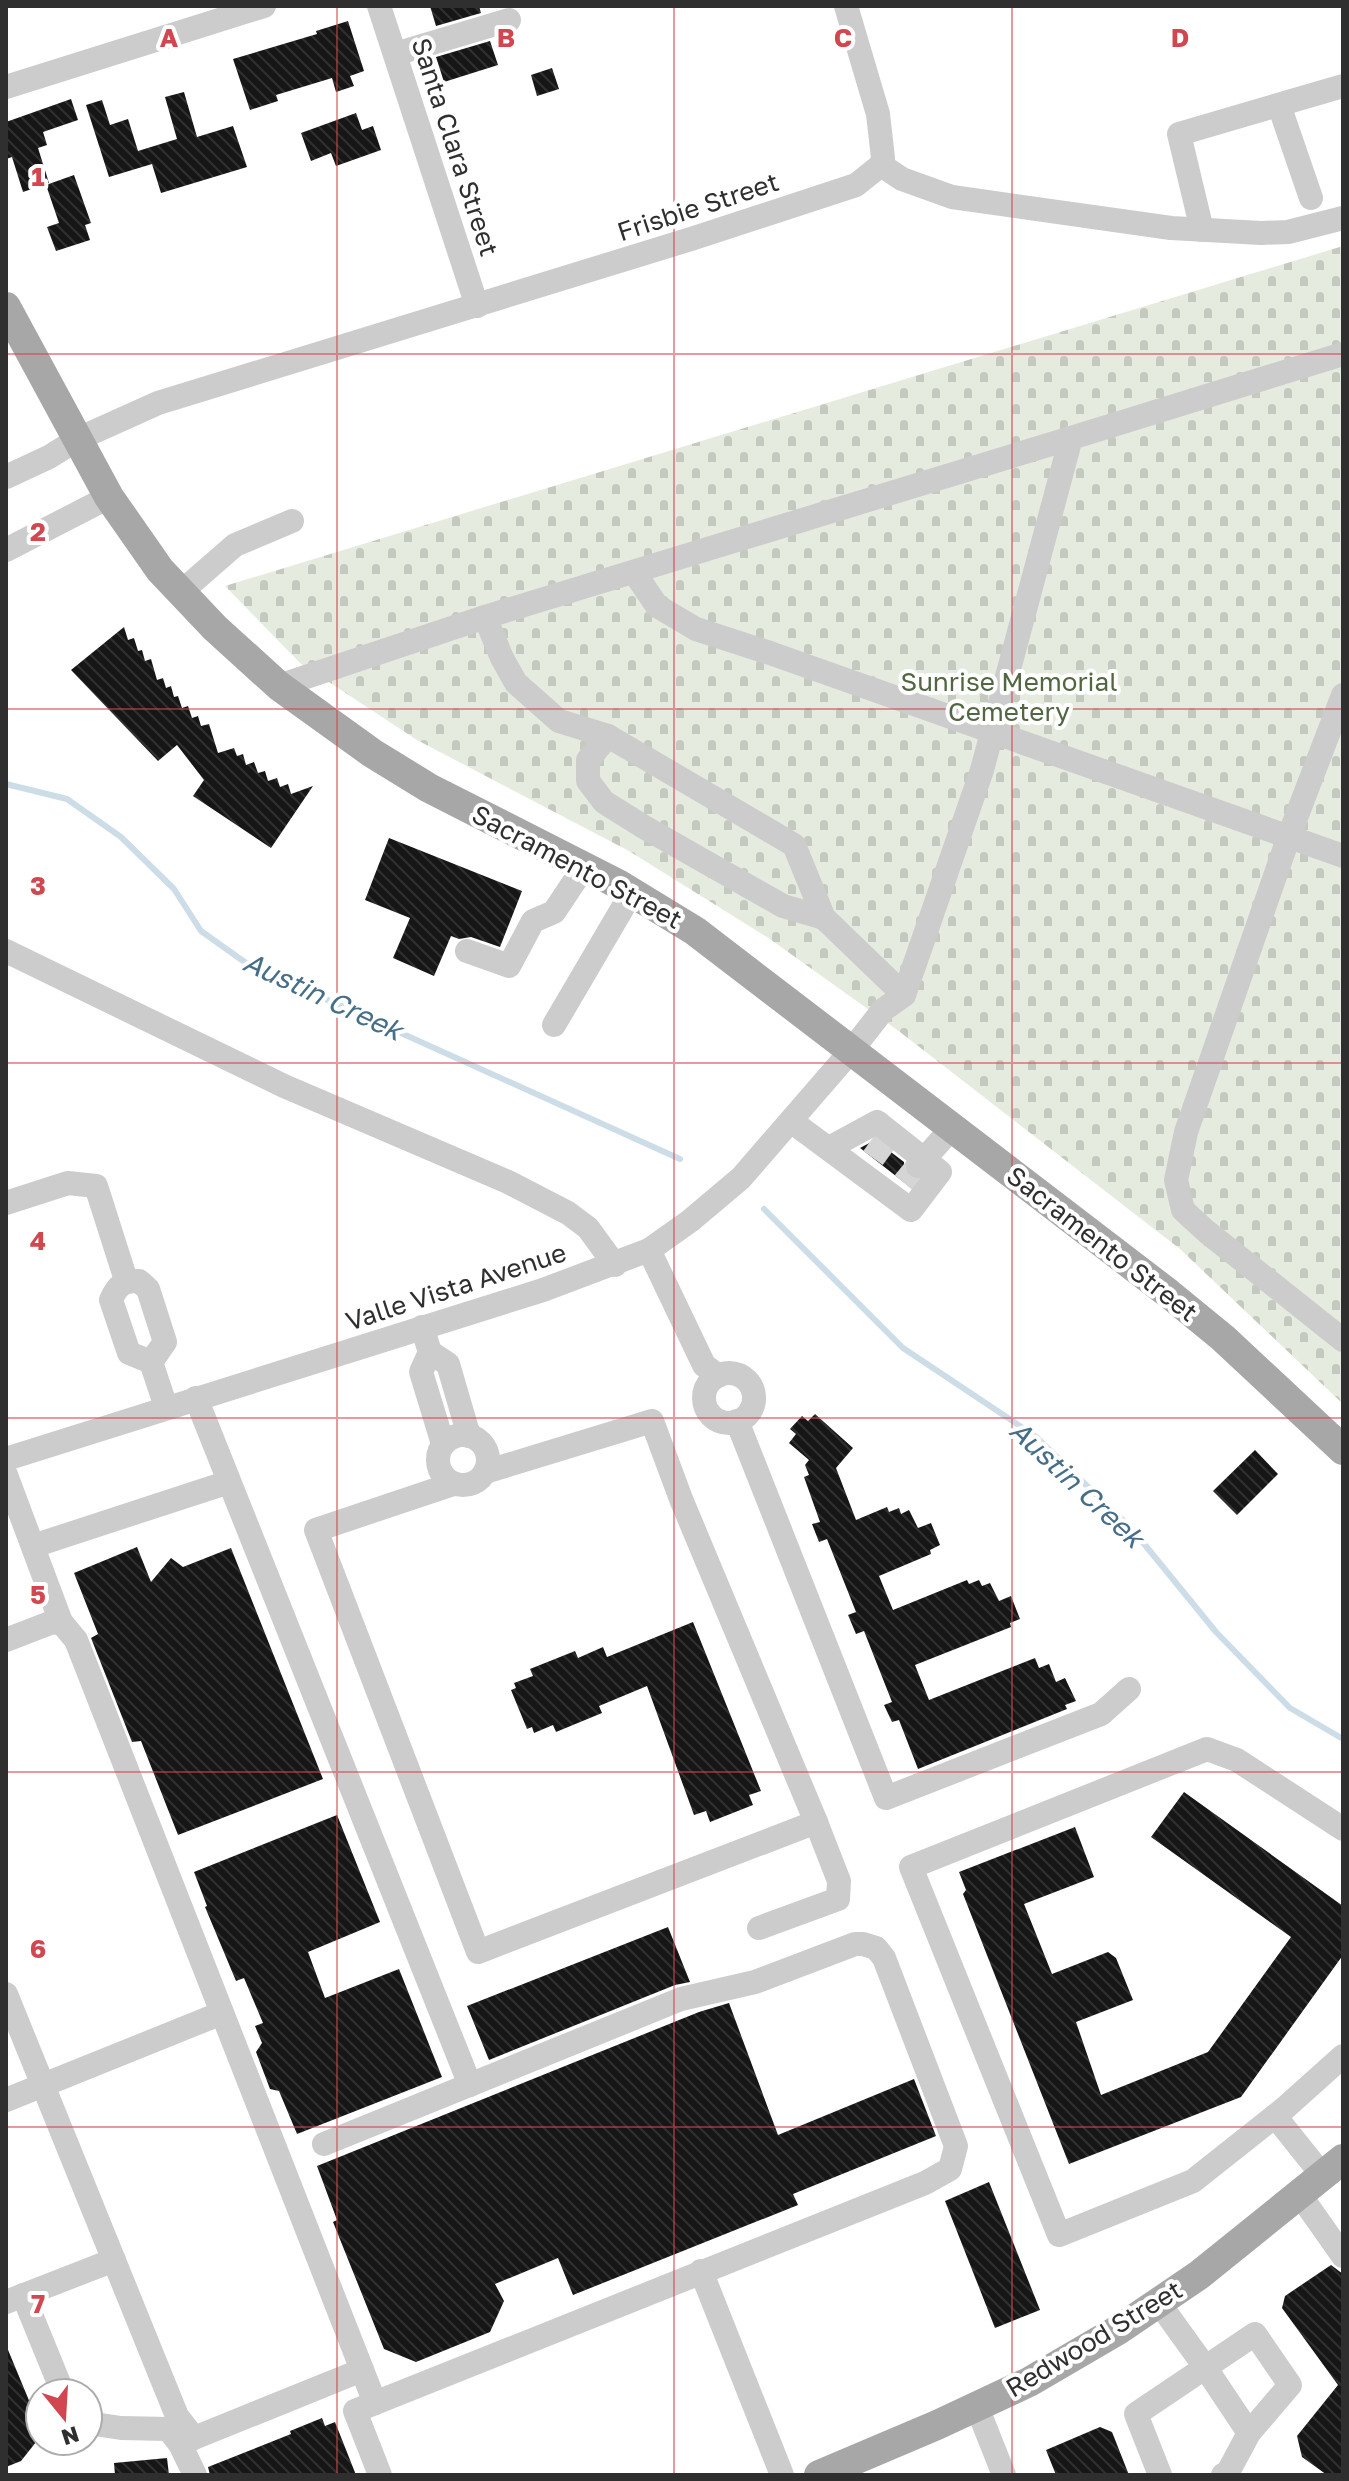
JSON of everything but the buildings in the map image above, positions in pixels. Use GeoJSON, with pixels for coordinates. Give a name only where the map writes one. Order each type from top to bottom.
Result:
{"type":"FeatureCollection","features":[{"type":"Feature","properties":{"kind":"main road","name":"Sacramento Street"},"geometry":{"type":"LineString","coordinates":[[6,307],[109,497],[160,570],[215,628],[279,686],[372,753],[429,788],[632,892],[695,931],[1179,1302],[1223,1338],[1343,1450]]}},
{"type":"Feature","properties":{"kind":"main road","name":"Redwood Street"},"geometry":{"type":"LineString","coordinates":[[819,2475],[977,2407],[1073,2357],[1199,2275],[1322,2177]]}},
{"type":"Feature","properties":{"kind":"street"},"geometry":{"type":"LineString","coordinates":[[6,87],[264,6]]}},
{"type":"Feature","properties":{"kind":"street","name":"Santa Clara Street"},"geometry":{"type":"LineString","coordinates":[[379,6],[477,306]]}},
{"type":"Feature","properties":{"kind":"street"},"geometry":{"type":"LineString","coordinates":[[846,6],[878,114],[883,158],[881,165],[902,179],[952,197],[1171,228],[1288,232],[1343,218]]}},
{"type":"Feature","properties":{"kind":"street"},"geometry":{"type":"LineString","coordinates":[[395,54],[509,20]]}},
{"type":"Feature","properties":{"kind":"street"},"geometry":{"type":"LineString","coordinates":[[1202,230],[1179,134],[1343,86]]}},
{"type":"Feature","properties":{"kind":"street"},"geometry":{"type":"LineString","coordinates":[[1279,105],[1311,198]]}},
{"type":"Feature","properties":{"kind":"street","name":"Frisbie Street"},"geometry":{"type":"LineString","coordinates":[[6,477],[78,439],[158,403],[477,306],[856,185],[881,165]]}},
{"type":"Feature","properties":{"kind":"street"},"geometry":{"type":"LineString","coordinates":[[279,686],[485,617],[1343,354]]}},
{"type":"Feature","properties":{"kind":"street"},"geometry":{"type":"LineString","coordinates":[[485,617],[516,683],[559,721],[608,736],[794,845],[824,918],[904,995],[982,770],[1071,438]]}},
{"type":"Feature","properties":{"kind":"street"},"geometry":{"type":"LineString","coordinates":[[6,550],[109,497]]}},
{"type":"Feature","properties":{"kind":"street"},"geometry":{"type":"LineString","coordinates":[[181,592],[235,545],[292,521]]}},
{"type":"Feature","properties":{"kind":"street"},"geometry":{"type":"LineString","coordinates":[[634,572],[657,606],[696,629],[1343,856]]}},
{"type":"Feature","properties":{"kind":"street"},"geometry":{"type":"LineString","coordinates":[[1343,695],[1289,836],[1186,1132],[1176,1180],[1183,1210],[1343,1340]]}},
{"type":"Feature","properties":{"kind":"street"},"geometry":{"type":"LineString","coordinates":[[608,736],[588,760],[588,781],[604,802],[783,906],[824,918]]}},
{"type":"Feature","properties":{"kind":"street"},"geometry":{"type":"LineString","coordinates":[[467,951],[509,966],[533,921],[554,912],[584,867]]}},
{"type":"Feature","properties":{"kind":"street"},"geometry":{"type":"LineString","coordinates":[[554,1025],[632,892]]}},
{"type":"Feature","properties":{"kind":"street"},"geometry":{"type":"LineString","coordinates":[[6,951],[284,1086],[508,1182],[568,1213],[588,1228],[615,1265]]}},
{"type":"Feature","properties":{"kind":"street","name":"Valle Vista Avenue"},"geometry":{"type":"LineString","coordinates":[[6,1459],[615,1265],[649,1250],[690,1221],[741,1178],[883,1010],[904,995]]}},
{"type":"Feature","properties":{"kind":"street"},"geometry":{"type":"LineString","coordinates":[[878,1151],[914,1100]]}},
{"type":"Feature","properties":{"kind":"street"},"geometry":{"type":"LineString","coordinates":[[791,1121],[829,1148],[878,1151],[910,1176]]}},
{"type":"Feature","properties":{"kind":"street"},"geometry":{"type":"LineString","coordinates":[[829,1148],[877,1122],[878,1151]]}},
{"type":"Feature","properties":{"kind":"street"},"geometry":{"type":"LineString","coordinates":[[910,1176],[952,1128]]}},
{"type":"Feature","properties":{"kind":"street"},"geometry":{"type":"LineString","coordinates":[[878,1151],[910,1176]]}},
{"type":"Feature","properties":{"kind":"street"},"geometry":{"type":"LineString","coordinates":[[6,1203],[68,1183],[96,1186],[126,1280]]}},
{"type":"Feature","properties":{"kind":"street"},"geometry":{"type":"LineString","coordinates":[[649,1250],[704,1365],[718,1376]]}},
{"type":"Feature","properties":{"kind":"street"},"geometry":{"type":"LineString","coordinates":[[151,1362],[165,1342],[148,1289],[139,1281],[126,1280],[116,1288],[111,1300],[129,1353],[151,1362],[166,1407]]}},
{"type":"Feature","properties":{"kind":"street"},"geometry":{"type":"LineString","coordinates":[[422,1327],[430,1352],[448,1364],[469,1436]]}},
{"type":"Feature","properties":{"kind":"street"},"geometry":{"type":"LineString","coordinates":[[430,1352],[421,1372],[443,1444]]}},
{"type":"Feature","properties":{"kind":"street"},"geometry":{"type":"LineString","coordinates":[[726,1373],[742,1377],[752,1390],[752,1406],[748,1414],[737,1421],[719,1421],[707,1410],[706,1387],[718,1376],[726,1373]]}},
{"type":"Feature","properties":{"kind":"street"},"geometry":{"type":"LineString","coordinates":[[196,1398],[470,2085]]}},
{"type":"Feature","properties":{"kind":"street"},"geometry":{"type":"LineString","coordinates":[[485,1472],[652,1421],[681,1499],[839,1881],[838,1899],[759,1928]]}},
{"type":"Feature","properties":{"kind":"street"},"geometry":{"type":"LineString","coordinates":[[737,1421],[886,1798],[1101,1714],[1129,1689]]}},
{"type":"Feature","properties":{"kind":"street"},"geometry":{"type":"LineString","coordinates":[[453,1484],[441,1474],[438,1466],[437,1458],[443,1444],[455,1436],[477,1438],[488,1457],[481,1478],[468,1485],[453,1484],[316,1530],[478,1952],[816,1822]]}},
{"type":"Feature","properties":{"kind":"street"},"geometry":{"type":"LineString","coordinates":[[6,1475],[61,1622],[76,1640],[375,2403]]}},
{"type":"Feature","properties":{"kind":"street"},"geometry":{"type":"LineString","coordinates":[[33,1546],[229,1482]]}},
{"type":"Feature","properties":{"kind":"street"},"geometry":{"type":"LineString","coordinates":[[6,1640],[50,1623],[61,1622]]}},
{"type":"Feature","properties":{"kind":"street"},"geometry":{"type":"LineString","coordinates":[[1343,1829],[1237,1760],[1207,1749],[911,1867],[1059,2235],[1193,2181],[1275,2116],[1343,2056]]}},
{"type":"Feature","properties":{"kind":"street"},"geometry":{"type":"LineString","coordinates":[[324,2144],[681,1999],[755,1982],[845,1947],[863,1944],[876,1948],[884,1958],[955,2138],[956,2153],[950,2169],[925,2183],[355,2411],[380,2475]]}},
{"type":"Feature","properties":{"kind":"street"},"geometry":{"type":"LineString","coordinates":[[6,1994],[187,2441],[195,2475]]}},
{"type":"Feature","properties":{"kind":"street"},"geometry":{"type":"LineString","coordinates":[[6,2100],[222,2013]]}},
{"type":"Feature","properties":{"kind":"street"},"geometry":{"type":"LineString","coordinates":[[1275,2116],[1322,2177],[1343,2256]]}},
{"type":"Feature","properties":{"kind":"street"},"geometry":{"type":"LineString","coordinates":[[55,2377],[15,2298],[114,2260]]}},
{"type":"Feature","properties":{"kind":"street"},"geometry":{"type":"LineString","coordinates":[[701,2271],[782,2475]]}},
{"type":"Feature","properties":{"kind":"street"},"geometry":{"type":"LineString","coordinates":[[1159,2303],[1249,2433]]}},
{"type":"Feature","properties":{"kind":"street"},"geometry":{"type":"LineString","coordinates":[[1160,2475],[1136,2414],[1255,2334],[1290,2385],[1249,2433],[1227,2474],[1223,2475]]}},
{"type":"Feature","properties":{"kind":"street"},"geometry":{"type":"LineString","coordinates":[[187,2441],[362,2370]]}},
{"type":"Feature","properties":{"kind":"street"},"geometry":{"type":"LineString","coordinates":[[977,2407],[1004,2475]]}},
{"type":"Feature","properties":{"kind":"street"},"geometry":{"type":"LineString","coordinates":[[104,2425],[168,2429],[187,2441]]}},
{"type":"Feature","properties":{"kind":"green space","name":"Sunrise Memorial Cemetery"},"geometry":{"type":"Polygon","coordinates":[[[1343,246],[1343,1404],[1180,1249],[900,1032],[767,937],[629,851],[417,740],[300,663],[225,586],[1343,246]]]}},
{"type":"Feature","properties":{"kind":"waterway","name":"Austin Creek"},"geometry":{"type":"LineString","coordinates":[[6,784],[67,799],[121,837],[174,889],[201,931],[246,963],[680,1159]]}},
{"type":"Feature","properties":{"kind":"waterway","name":"Austin Creek"},"geometry":{"type":"LineString","coordinates":[[764,1209],[903,1348],[1035,1436],[1132,1529],[1216,1632],[1290,1708],[1343,1739]]}},
{"type":"Feature","properties":{"kind":"tunnel"},"geometry":{"type":"LineString","coordinates":[[873,1158],[886,1140]]}},
{"type":"Feature","properties":{"kind":"tunnel"},"geometry":{"type":"LineString","coordinates":[[904,1183],[918,1166]]}}]}
